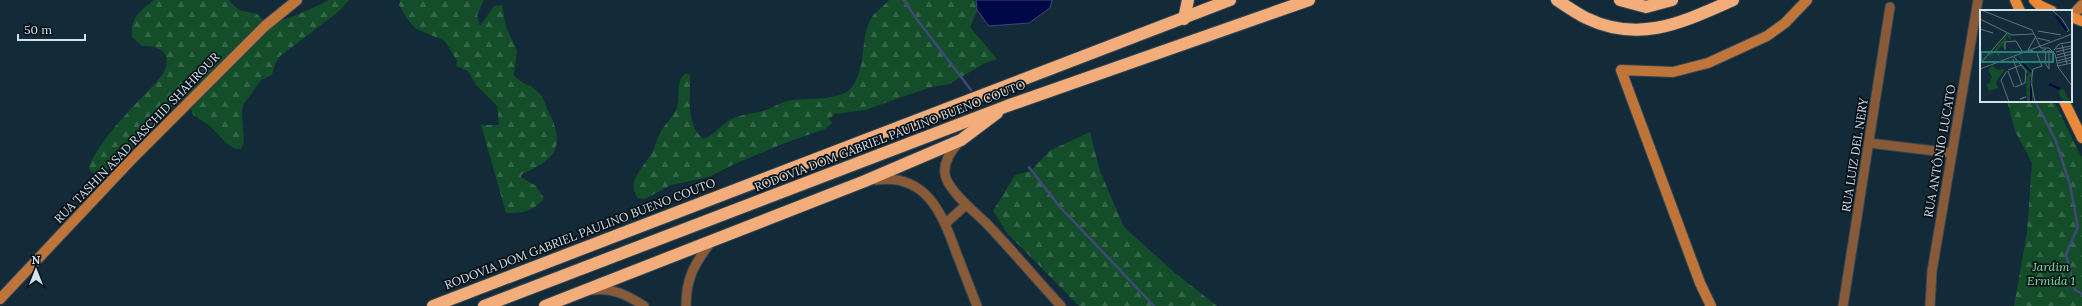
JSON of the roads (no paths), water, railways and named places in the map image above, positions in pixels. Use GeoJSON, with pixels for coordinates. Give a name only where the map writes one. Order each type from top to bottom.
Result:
{"type":"FeatureCollection","features":[{"type":"Feature","properties":{"kind":"highway"},"geometry":{"type":"LineString","coordinates":[[1184,19],[1188,0]]}},
{"type":"Feature","properties":{"kind":"highway","name":"RODOVIA DOM GABRIEL PAULINO BUENO COUTO"},"geometry":{"type":"LineString","coordinates":[[432,306],[1184,19],[1230,0]]}},
{"type":"Feature","properties":{"kind":"highway","name":"RODOVIA DOM GABRIEL PAULINO BUENO COUTO"},"geometry":{"type":"LineString","coordinates":[[484,306],[1006,106],[1309,0]]}},
{"type":"Feature","properties":{"kind":"highway"},"geometry":{"type":"LineString","coordinates":[[1557,0],[1586,18],[1610,28],[1626,30],[1647,30],[1678,24],[1733,0]]}},
{"type":"Feature","properties":{"kind":"highway"},"geometry":{"type":"LineString","coordinates":[[1620,0],[1646,7],[1672,0]]}},
{"type":"Feature","properties":{"kind":"highway"},"geometry":{"type":"LineString","coordinates":[[544,306],[710,243],[865,181],[961,140],[1006,106]]}},
{"type":"Feature","properties":{"kind":"main road"},"geometry":{"type":"LineString","coordinates":[[2015,0],[2020,10]]}},
{"type":"Feature","properties":{"kind":"main road"},"geometry":{"type":"LineString","coordinates":[[2034,0],[2039,5],[2050,10]]}},
{"type":"Feature","properties":{"kind":"main road"},"geometry":{"type":"LineString","coordinates":[[2072,17],[2082,21]]}},
{"type":"Feature","properties":{"kind":"main road"},"geometry":{"type":"LineString","coordinates":[[2064,102],[2082,138]]}},
{"type":"Feature","properties":{"kind":"street","name":"RUA TASHIN ASAD RASCHID SHAHROUR"},"geometry":{"type":"LineString","coordinates":[[0,299],[132,159],[265,26],[297,0]]}},
{"type":"Feature","properties":{"kind":"street"},"geometry":{"type":"LineString","coordinates":[[1711,306],[1700,283],[1621,70],[1673,72],[1708,63],[1768,36],[1784,23],[1807,0]]}},
{"type":"Feature","properties":{"kind":"street","name":"RUA ANTÔNIO LUCATO"},"geometry":{"type":"LineString","coordinates":[[1930,306],[1932,271],[1978,0]]}},
{"type":"Feature","properties":{"kind":"street"},"geometry":{"type":"LineString","coordinates":[[2072,16],[2082,4]]}},
{"type":"Feature","properties":{"kind":"street","name":"RUA LUIZ DEL NERY"},"geometry":{"type":"LineString","coordinates":[[1843,306],[1890,6]]}},
{"type":"Feature","properties":{"kind":"street"},"geometry":{"type":"LineString","coordinates":[[961,140],[948,154],[946,177],[966,205],[986,223],[1061,306]]}},
{"type":"Feature","properties":{"kind":"street"},"geometry":{"type":"LineString","coordinates":[[1869,143],[1952,153]]}},
{"type":"Feature","properties":{"kind":"street"},"geometry":{"type":"LineString","coordinates":[[865,181],[887,178],[904,182],[919,188],[935,203],[946,223],[977,306]]}},
{"type":"Feature","properties":{"kind":"street"},"geometry":{"type":"LineString","coordinates":[[946,223],[966,205]]}},
{"type":"Feature","properties":{"kind":"street"},"geometry":{"type":"LineString","coordinates":[[686,306],[688,279],[698,259],[710,243]]}},
{"type":"Feature","properties":{"kind":"street"},"geometry":{"type":"LineString","coordinates":[[578,293],[600,289],[619,292],[644,306]]}},
{"type":"Feature","properties":{"kind":"waterway"},"geometry":{"type":"LineString","coordinates":[[904,0],[971,90]]}},
{"type":"Feature","properties":{"kind":"waterway"},"geometry":{"type":"LineString","coordinates":[[2036,102],[2056,141],[2070,185],[2078,227],[2066,254],[2075,290],[2082,294]]}},
{"type":"Feature","properties":{"kind":"waterway"},"geometry":{"type":"LineString","coordinates":[[1029,167],[1059,206],[1154,306]]}},
{"type":"Feature","properties":{"kind":"park label","name":"Jardim Ermida 1"},"geometry":{"type":"Point","coordinates":[2051,274]}}]}
